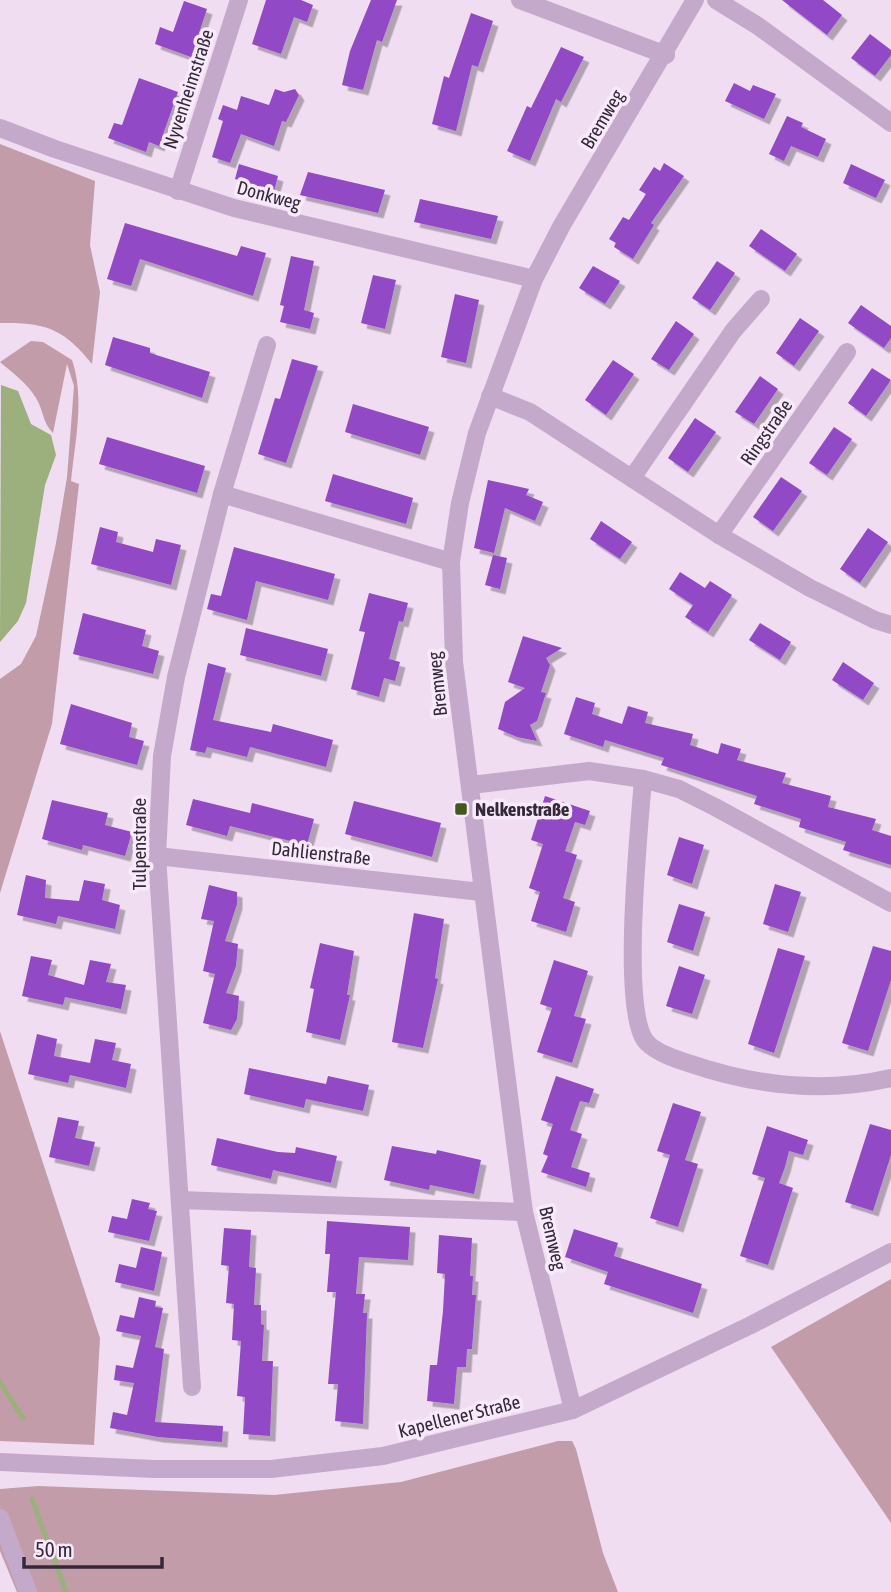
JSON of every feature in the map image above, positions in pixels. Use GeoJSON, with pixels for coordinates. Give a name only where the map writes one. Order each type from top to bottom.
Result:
{"type":"FeatureCollection","features":[{"type":"Feature","properties":{"kind":"street","name":"Nyvenheimstraße"},"geometry":{"type":"LineString","coordinates":[[178,191],[239,0]]}},
{"type":"Feature","properties":{"kind":"street"},"geometry":{"type":"LineString","coordinates":[[520,0],[666,55]]}},
{"type":"Feature","properties":{"kind":"street","name":"Bremweg"},"geometry":{"type":"LineString","coordinates":[[573,1409],[524,1212],[481,892],[471,785],[454,662],[452,562],[460,503],[491,396],[534,279],[562,225],[666,55],[695,0]]}},
{"type":"Feature","properties":{"kind":"street"},"geometry":{"type":"LineString","coordinates":[[716,0],[758,26],[891,123]]}},
{"type":"Feature","properties":{"kind":"street","name":"Donkweg"},"geometry":{"type":"LineString","coordinates":[[0,128],[178,191],[336,235],[534,279]]}},
{"type":"Feature","properties":{"kind":"street"},"geometry":{"type":"LineString","coordinates":[[632,478],[733,331],[761,299]]}},
{"type":"Feature","properties":{"kind":"street","name":"Tulpenstraße"},"geometry":{"type":"LineString","coordinates":[[192,1387],[157,856],[162,767],[176,677],[222,494],[267,345]]}},
{"type":"Feature","properties":{"kind":"street","name":"Ringstraße"},"geometry":{"type":"LineString","coordinates":[[719,535],[847,352]]}},
{"type":"Feature","properties":{"kind":"street"},"geometry":{"type":"LineString","coordinates":[[491,396],[530,412],[719,535],[810,588],[891,625]]}},
{"type":"Feature","properties":{"kind":"street"},"geometry":{"type":"LineString","coordinates":[[222,494],[452,562]]}},
{"type":"Feature","properties":{"kind":"street"},"geometry":{"type":"LineString","coordinates":[[471,785],[589,771],[643,779],[679,789],[891,903]]}},
{"type":"Feature","properties":{"kind":"street"},"geometry":{"type":"LineString","coordinates":[[643,779],[635,951],[636,1018],[644,1040],[672,1058],[722,1075],[766,1084],[815,1087],[891,1078]]}},
{"type":"Feature","properties":{"kind":"street","name":"Dahlienstraße"},"geometry":{"type":"LineString","coordinates":[[157,856],[481,892]]}},
{"type":"Feature","properties":{"kind":"street"},"geometry":{"type":"LineString","coordinates":[[180,1200],[524,1212]]}},
{"type":"Feature","properties":{"kind":"street","name":"Kapellener Straße"},"geometry":{"type":"LineString","coordinates":[[0,1462],[154,1469],[271,1469],[383,1455],[573,1409],[751,1325],[891,1252]]}},
{"type":"Feature","properties":{"kind":"street"},"geometry":{"type":"LineString","coordinates":[[0,1518],[28,1592]]}},
{"type":"Feature","properties":{"kind":"shaded area"},"geometry":{"type":"Polygon","coordinates":[[[0,144],[95,181],[90,245],[100,292],[92,364],[63,335],[53,330],[30,324],[0,323],[0,144]]]}},
{"type":"Feature","properties":{"kind":"shaded area"},"geometry":{"type":"Polygon","coordinates":[[[31,341],[43,342],[72,360],[78,404],[71,481],[79,484],[52,724],[0,893],[0,679],[21,664],[36,636],[67,477],[74,386],[67,364],[53,433],[32,393],[0,362],[31,341]]]}},
{"type":"Feature","properties":{"kind":"shaded area"},"geometry":{"type":"Polygon","coordinates":[[[1,385],[18,391],[31,424],[51,435],[56,455],[45,485],[26,603],[18,621],[0,642],[1,385]]]}},
{"type":"Feature","properties":{"kind":"shaded area"},"geometry":{"type":"Polygon","coordinates":[[[0,1031],[100,1338],[94,1445],[0,1441],[0,1031]]]}},
{"type":"Feature","properties":{"kind":"shaded area"},"geometry":{"type":"Polygon","coordinates":[[[891,1279],[891,1523],[771,1347],[891,1279]]]}},
{"type":"Feature","properties":{"kind":"shaded area"},"geometry":{"type":"Polygon","coordinates":[[[558,1441],[572,1441],[576,1449],[603,1553],[618,1592],[17,1592],[0,1551],[0,1489],[38,1486],[274,1495],[401,1482],[558,1441]]]}},
{"type":"Feature","properties":{"kind":"building"},"geometry":{"type":"Polygon","coordinates":[[[266,0],[301,0],[313,5],[307,22],[294,17],[281,54],[252,44],[266,0]]]}},
{"type":"Feature","properties":{"kind":"building"},"geometry":{"type":"Polygon","coordinates":[[[371,0],[397,0],[382,42],[377,40],[363,90],[342,85],[350,51],[371,0]]]}},
{"type":"Feature","properties":{"kind":"building"},"geometry":{"type":"Polygon","coordinates":[[[782,0],[823,0],[842,15],[827,35],[782,0]]]}},
{"type":"Feature","properties":{"kind":"building"},"geometry":{"type":"Polygon","coordinates":[[[184,1],[207,9],[191,57],[155,44],[160,27],[173,32],[184,1]]]}},
{"type":"Feature","properties":{"kind":"building"},"geometry":{"type":"Polygon","coordinates":[[[471,13],[493,21],[478,67],[472,65],[456,131],[432,124],[444,76],[449,78],[471,13]]]}},
{"type":"Feature","properties":{"kind":"building"},"geometry":{"type":"Polygon","coordinates":[[[870,34],[891,50],[891,55],[875,76],[851,58],[870,34]]]}},
{"type":"Feature","properties":{"kind":"building"},"geometry":{"type":"Polygon","coordinates":[[[561,47],[584,57],[561,102],[556,99],[530,161],[507,151],[527,106],[531,108],[561,47]]]}},
{"type":"Feature","properties":{"kind":"building"},"geometry":{"type":"Polygon","coordinates":[[[139,78],[178,92],[159,146],[149,142],[146,152],[108,138],[114,123],[122,125],[139,78]]]}},
{"type":"Feature","properties":{"kind":"building"},"geometry":{"type":"Polygon","coordinates":[[[734,83],[750,91],[753,85],[776,94],[764,119],[725,101],[734,83]]]}},
{"type":"Feature","properties":{"kind":"building"},"geometry":{"type":"Polygon","coordinates":[[[275,89],[284,92],[295,89],[299,95],[286,122],[282,121],[274,146],[241,134],[230,163],[212,157],[223,121],[218,119],[223,105],[237,110],[241,96],[269,105],[275,89]]]}},
{"type":"Feature","properties":{"kind":"building"},"geometry":{"type":"Polygon","coordinates":[[[787,116],[803,123],[801,127],[826,139],[818,157],[791,146],[784,161],[769,154],[787,116]]]}},
{"type":"Feature","properties":{"kind":"building"},"geometry":{"type":"Polygon","coordinates":[[[664,163],[684,176],[651,223],[654,225],[633,259],[614,247],[616,243],[609,239],[623,217],[629,220],[646,194],[639,190],[654,167],[660,171],[664,163]]]}},
{"type":"Feature","properties":{"kind":"building"},"geometry":{"type":"Polygon","coordinates":[[[239,164],[278,176],[274,191],[235,179],[239,164]]]}},
{"type":"Feature","properties":{"kind":"building"},"geometry":{"type":"Polygon","coordinates":[[[851,164],[885,180],[876,198],[843,183],[851,164]]]}},
{"type":"Feature","properties":{"kind":"building"},"geometry":{"type":"Polygon","coordinates":[[[308,172],[385,190],[378,213],[300,195],[308,172]]]}},
{"type":"Feature","properties":{"kind":"building"},"geometry":{"type":"Polygon","coordinates":[[[420,199],[498,216],[491,239],[414,222],[420,199]]]}},
{"type":"Feature","properties":{"kind":"building"},"geometry":{"type":"Polygon","coordinates":[[[125,223],[237,256],[241,246],[266,253],[253,296],[140,259],[131,286],[107,279],[125,223]]]}},
{"type":"Feature","properties":{"kind":"building"},"geometry":{"type":"Polygon","coordinates":[[[761,229],[797,254],[785,271],[749,246],[761,229]]]}},
{"type":"Feature","properties":{"kind":"building"},"geometry":{"type":"Polygon","coordinates":[[[291,256],[314,261],[304,310],[314,313],[310,329],[280,322],[284,306],[280,305],[291,256]]]}},
{"type":"Feature","properties":{"kind":"building"},"geometry":{"type":"Polygon","coordinates":[[[717,261],[735,273],[710,310],[692,298],[717,261]]]}},
{"type":"Feature","properties":{"kind":"building"},"geometry":{"type":"Polygon","coordinates":[[[593,266],[620,281],[605,304],[579,288],[593,266]]]}},
{"type":"Feature","properties":{"kind":"building"},"geometry":{"type":"Polygon","coordinates":[[[373,275],[396,280],[385,329],[361,323],[373,275]]]}},
{"type":"Feature","properties":{"kind":"building"},"geometry":{"type":"Polygon","coordinates":[[[455,294],[479,300],[466,363],[441,357],[455,294]]]}},
{"type":"Feature","properties":{"kind":"building"},"geometry":{"type":"Polygon","coordinates":[[[861,305],[891,326],[891,338],[884,348],[848,323],[861,305]]]}},
{"type":"Feature","properties":{"kind":"building"},"geometry":{"type":"Polygon","coordinates":[[[800,318],[819,331],[794,366],[776,353],[800,318]]]}},
{"type":"Feature","properties":{"kind":"building"},"geometry":{"type":"Polygon","coordinates":[[[676,321],[694,334],[669,370],[651,359],[676,321]]]}},
{"type":"Feature","properties":{"kind":"building"},"geometry":{"type":"Polygon","coordinates":[[[113,337],[150,348],[150,353],[210,372],[202,398],[105,365],[113,337]]]}},
{"type":"Feature","properties":{"kind":"building"},"geometry":{"type":"Polygon","coordinates":[[[292,359],[318,366],[286,463],[258,454],[275,398],[280,399],[292,359]]]}},
{"type":"Feature","properties":{"kind":"building"},"geometry":{"type":"Polygon","coordinates":[[[613,360],[634,374],[606,415],[585,400],[613,360]]]}},
{"type":"Feature","properties":{"kind":"building"},"geometry":{"type":"Polygon","coordinates":[[[872,368],[891,380],[866,416],[848,403],[872,368]]]}},
{"type":"Feature","properties":{"kind":"building"},"geometry":{"type":"Polygon","coordinates":[[[760,376],[778,389],[754,424],[735,412],[760,376]]]}},
{"type":"Feature","properties":{"kind":"building"},"geometry":{"type":"Polygon","coordinates":[[[353,404],[429,427],[420,455],[345,432],[353,404]]]}},
{"type":"Feature","properties":{"kind":"building"},"geometry":{"type":"Polygon","coordinates":[[[695,418],[716,432],[688,472],[668,458],[695,418]]]}},
{"type":"Feature","properties":{"kind":"building"},"geometry":{"type":"Polygon","coordinates":[[[834,427],[852,439],[827,475],[809,463],[834,427]]]}},
{"type":"Feature","properties":{"kind":"building"},"geometry":{"type":"Polygon","coordinates":[[[107,437],[205,466],[197,493],[99,464],[107,437]]]}},
{"type":"Feature","properties":{"kind":"building"},"geometry":{"type":"Polygon","coordinates":[[[333,474],[413,498],[406,524],[325,501],[333,474]]]}},
{"type":"Feature","properties":{"kind":"building"},"geometry":{"type":"Polygon","coordinates":[[[781,477],[802,491],[773,531],[753,517],[781,477]]]}},
{"type":"Feature","properties":{"kind":"building"},"geometry":{"type":"Polygon","coordinates":[[[488,480],[529,489],[526,495],[543,502],[535,521],[505,508],[494,553],[474,548],[488,480]]]}},
{"type":"Feature","properties":{"kind":"building"},"geometry":{"type":"Polygon","coordinates":[[[601,521],[632,542],[620,559],[590,539],[601,521]]]}},
{"type":"Feature","properties":{"kind":"building"},"geometry":{"type":"Polygon","coordinates":[[[100,527],[118,532],[116,542],[153,552],[156,539],[181,545],[171,585],[91,564],[100,527]]]}},
{"type":"Feature","properties":{"kind":"building"},"geometry":{"type":"Polygon","coordinates":[[[868,528],[888,542],[860,583],[840,569],[868,528]]]}},
{"type":"Feature","properties":{"kind":"building"},"geometry":{"type":"Polygon","coordinates":[[[234,547],[335,574],[328,600],[256,581],[247,620],[207,609],[211,594],[221,596],[234,547]]]}},
{"type":"Feature","properties":{"kind":"building"},"geometry":{"type":"Polygon","coordinates":[[[493,555],[507,558],[500,589],[485,585],[493,555]]]}},
{"type":"Feature","properties":{"kind":"building"},"geometry":{"type":"Polygon","coordinates":[[[680,572],[705,588],[710,581],[732,595],[708,632],[685,617],[693,605],[669,589],[680,572]]]}},
{"type":"Feature","properties":{"kind":"building"},"geometry":{"type":"Polygon","coordinates":[[[369,593],[408,603],[403,622],[399,621],[389,659],[400,662],[395,681],[384,678],[379,697],[351,689],[365,632],[359,631],[369,593]]]}},
{"type":"Feature","properties":{"kind":"building"},"geometry":{"type":"Polygon","coordinates":[[[83,613],[146,630],[142,646],[159,651],[153,674],[73,654],[83,613]]]}},
{"type":"Feature","properties":{"kind":"building"},"geometry":{"type":"Polygon","coordinates":[[[760,623],[791,642],[780,660],[749,640],[760,623]]]}},
{"type":"Feature","properties":{"kind":"building"},"geometry":{"type":"Polygon","coordinates":[[[246,628],[328,649],[321,676],[240,655],[246,628]]]}},
{"type":"Feature","properties":{"kind":"building"},"geometry":{"type":"Polygon","coordinates":[[[523,636],[562,648],[546,658],[550,665],[541,692],[546,693],[537,721],[530,725],[537,741],[498,729],[505,702],[525,688],[508,682],[523,636]]]}},
{"type":"Feature","properties":{"kind":"building"},"geometry":{"type":"Polygon","coordinates":[[[843,662],[874,683],[863,700],[832,680],[843,662]]]}},
{"type":"Feature","properties":{"kind":"building"},"geometry":{"type":"Polygon","coordinates":[[[208,663],[226,668],[213,720],[271,732],[273,724],[333,740],[326,767],[250,747],[247,757],[207,747],[205,753],[190,750],[208,663]]]}},
{"type":"Feature","properties":{"kind":"building"},"geometry":{"type":"Polygon","coordinates":[[[576,697],[595,703],[592,714],[622,724],[628,706],[648,712],[645,723],[693,734],[690,745],[718,754],[721,743],[741,749],[737,760],[786,773],[782,783],[831,796],[828,807],[876,819],[872,830],[891,836],[891,865],[843,850],[846,842],[799,827],[801,819],[754,804],[757,796],[661,765],[664,758],[605,740],[603,747],[564,734],[576,697]]]}},
{"type":"Feature","properties":{"kind":"building"},"geometry":{"type":"Polygon","coordinates":[[[71,704],[132,723],[129,737],[144,741],[137,765],[60,744],[71,704]]]}},
{"type":"Feature","properties":{"kind":"building"},"geometry":{"type":"Polygon","coordinates":[[[545,796],[590,811],[585,825],[575,822],[565,851],[577,855],[563,898],[575,902],[566,932],[531,921],[540,892],[529,888],[543,844],[531,840],[545,796]]]}},
{"type":"Feature","properties":{"kind":"building"},"geometry":{"type":"Polygon","coordinates":[[[193,799],[250,813],[252,803],[314,819],[307,845],[230,826],[227,836],[186,825],[193,799]]]}},
{"type":"Feature","properties":{"kind":"building"},"geometry":{"type":"Polygon","coordinates":[[[52,800],[108,813],[105,825],[132,832],[125,856],[83,845],[82,850],[42,839],[52,800]]]}},
{"type":"Feature","properties":{"kind":"building"},"geometry":{"type":"Polygon","coordinates":[[[354,801],[441,823],[432,857],[345,834],[354,801]]]}},
{"type":"Feature","properties":{"kind":"building"},"geometry":{"type":"Polygon","coordinates":[[[679,837],[704,845],[692,884],[667,875],[679,837]]]}},
{"type":"Feature","properties":{"kind":"building"},"geometry":{"type":"Polygon","coordinates":[[[26,875],[46,880],[45,898],[79,901],[84,880],[105,884],[102,900],[120,905],[115,929],[58,916],[56,924],[17,915],[26,875]]]}},
{"type":"Feature","properties":{"kind":"building"},"geometry":{"type":"Polygon","coordinates":[[[775,884],[801,892],[788,932],[763,924],[775,884]]]}},
{"type":"Feature","properties":{"kind":"building"},"geometry":{"type":"Polygon","coordinates":[[[209,885],[237,892],[237,904],[225,941],[238,944],[236,966],[226,993],[239,996],[237,1019],[231,1030],[203,1023],[215,974],[203,971],[214,921],[201,919],[209,885]]]}},
{"type":"Feature","properties":{"kind":"building"},"geometry":{"type":"Polygon","coordinates":[[[679,904],[705,912],[693,951],[667,942],[679,904]]]}},
{"type":"Feature","properties":{"kind":"building"},"geometry":{"type":"Polygon","coordinates":[[[414,913],[444,919],[435,978],[438,979],[423,1048],[392,1042],[414,913]]]}},
{"type":"Feature","properties":{"kind":"building"},"geometry":{"type":"Polygon","coordinates":[[[320,943],[354,951],[347,995],[350,995],[340,1040],[306,1032],[314,989],[310,988],[320,943]]]}},
{"type":"Feature","properties":{"kind":"building"},"geometry":{"type":"Polygon","coordinates":[[[873,946],[891,951],[891,980],[868,1051],[842,1043],[873,946]]]}},
{"type":"Feature","properties":{"kind":"building"},"geometry":{"type":"Polygon","coordinates":[[[778,948],[805,956],[774,1053],[748,1044],[778,948]]]}},
{"type":"Feature","properties":{"kind":"building"},"geometry":{"type":"Polygon","coordinates":[[[31,956],[52,960],[48,975],[84,985],[90,960],[111,964],[106,982],[126,985],[121,1009],[65,997],[63,1005],[22,996],[31,956]]]}},
{"type":"Feature","properties":{"kind":"building"},"geometry":{"type":"Polygon","coordinates":[[[554,960],[588,971],[574,1016],[586,1019],[572,1063],[537,1052],[552,1008],[540,1004],[554,960]]]}},
{"type":"Feature","properties":{"kind":"building"},"geometry":{"type":"Polygon","coordinates":[[[679,966],[705,975],[692,1014],[666,1006],[679,966]]]}},
{"type":"Feature","properties":{"kind":"building"},"geometry":{"type":"Polygon","coordinates":[[[37,1034],[57,1039],[54,1056],[90,1063],[95,1039],[116,1043],[112,1060],[131,1064],[126,1088],[70,1075],[68,1083],[28,1074],[37,1034]]]}},
{"type":"Feature","properties":{"kind":"building"},"geometry":{"type":"Polygon","coordinates":[[[249,1068],[326,1084],[328,1076],[369,1085],[363,1111],[306,1099],[304,1108],[244,1094],[249,1068]]]}},
{"type":"Feature","properties":{"kind":"building"},"geometry":{"type":"Polygon","coordinates":[[[556,1076],[594,1089],[589,1103],[580,1101],[570,1130],[582,1134],[571,1167],[590,1173],[586,1187],[541,1172],[548,1156],[543,1154],[553,1124],[541,1120],[556,1076]]]}},
{"type":"Feature","properties":{"kind":"building"},"geometry":{"type":"Polygon","coordinates":[[[673,1103],[701,1112],[685,1160],[698,1164],[678,1227],[650,1218],[670,1155],[657,1151],[673,1103]]]}},
{"type":"Feature","properties":{"kind":"building"},"geometry":{"type":"Polygon","coordinates":[[[58,1117],[79,1121],[75,1138],[95,1142],[89,1166],[49,1157],[58,1117]]]}},
{"type":"Feature","properties":{"kind":"building"},"geometry":{"type":"Polygon","coordinates":[[[870,1124],[891,1130],[891,1155],[873,1211],[845,1202],[870,1124]]]}},
{"type":"Feature","properties":{"kind":"building"},"geometry":{"type":"Polygon","coordinates":[[[767,1126],[808,1140],[803,1155],[789,1151],[779,1183],[793,1188],[768,1265],[740,1256],[765,1178],[752,1174],[767,1126]]]}},
{"type":"Feature","properties":{"kind":"building"},"geometry":{"type":"Polygon","coordinates":[[[217,1138],[278,1152],[295,1153],[296,1147],[337,1156],[331,1183],[273,1170],[271,1179],[211,1165],[217,1138]]]}},
{"type":"Feature","properties":{"kind":"building"},"geometry":{"type":"Polygon","coordinates":[[[392,1146],[436,1154],[437,1150],[481,1160],[474,1194],[430,1185],[429,1190],[384,1180],[392,1146]]]}},
{"type":"Feature","properties":{"kind":"building"},"geometry":{"type":"Polygon","coordinates":[[[132,1199],[150,1203],[148,1209],[157,1211],[149,1241],[108,1232],[112,1216],[127,1219],[132,1199]]]}},
{"type":"Feature","properties":{"kind":"building"},"geometry":{"type":"Polygon","coordinates":[[[327,1221],[410,1227],[408,1260],[359,1257],[356,1294],[365,1294],[363,1313],[367,1313],[363,1424],[335,1421],[338,1384],[328,1384],[336,1292],[327,1292],[330,1254],[325,1254],[327,1221]]]}},
{"type":"Feature","properties":{"kind":"building"},"geometry":{"type":"Polygon","coordinates":[[[224,1228],[251,1230],[249,1267],[256,1268],[254,1305],[261,1305],[261,1324],[264,1325],[262,1361],[273,1361],[270,1436],[243,1434],[245,1397],[237,1396],[241,1341],[232,1340],[234,1304],[226,1303],[229,1266],[221,1265],[224,1228]]]}},
{"type":"Feature","properties":{"kind":"building"},"geometry":{"type":"Polygon","coordinates":[[[574,1229],[618,1243],[614,1256],[702,1284],[693,1313],[604,1284],[608,1272],[565,1257],[574,1229]]]}},
{"type":"Feature","properties":{"kind":"building"},"geometry":{"type":"Polygon","coordinates":[[[439,1235],[472,1238],[470,1276],[473,1276],[472,1295],[476,1295],[472,1349],[467,1349],[466,1367],[457,1367],[454,1404],[427,1401],[430,1365],[437,1365],[443,1311],[445,1274],[437,1273],[439,1235]]]}},
{"type":"Feature","properties":{"kind":"building"},"geometry":{"type":"Polygon","coordinates":[[[141,1247],[162,1252],[154,1291],[115,1282],[119,1264],[136,1268],[141,1247]]]}},
{"type":"Feature","properties":{"kind":"building"},"geometry":{"type":"Polygon","coordinates":[[[139,1297],[156,1301],[155,1307],[163,1308],[155,1347],[164,1349],[155,1422],[223,1426],[222,1442],[158,1437],[110,1428],[113,1412],[127,1415],[134,1383],[114,1380],[116,1365],[133,1368],[141,1336],[116,1331],[120,1315],[134,1318],[139,1297]]]}},
{"type":"Feature","properties":{"kind":"waterway"},"geometry":{"type":"LineString","coordinates":[[0,1382],[23,1418]]}},
{"type":"Feature","properties":{"kind":"waterway"},"geometry":{"type":"LineString","coordinates":[[32,1499],[66,1592]]}},
{"type":"Feature","properties":{"kind":"place","name":"Nelkenstraße"},"geometry":{"type":"Point","coordinates":[461,809]}}]}
